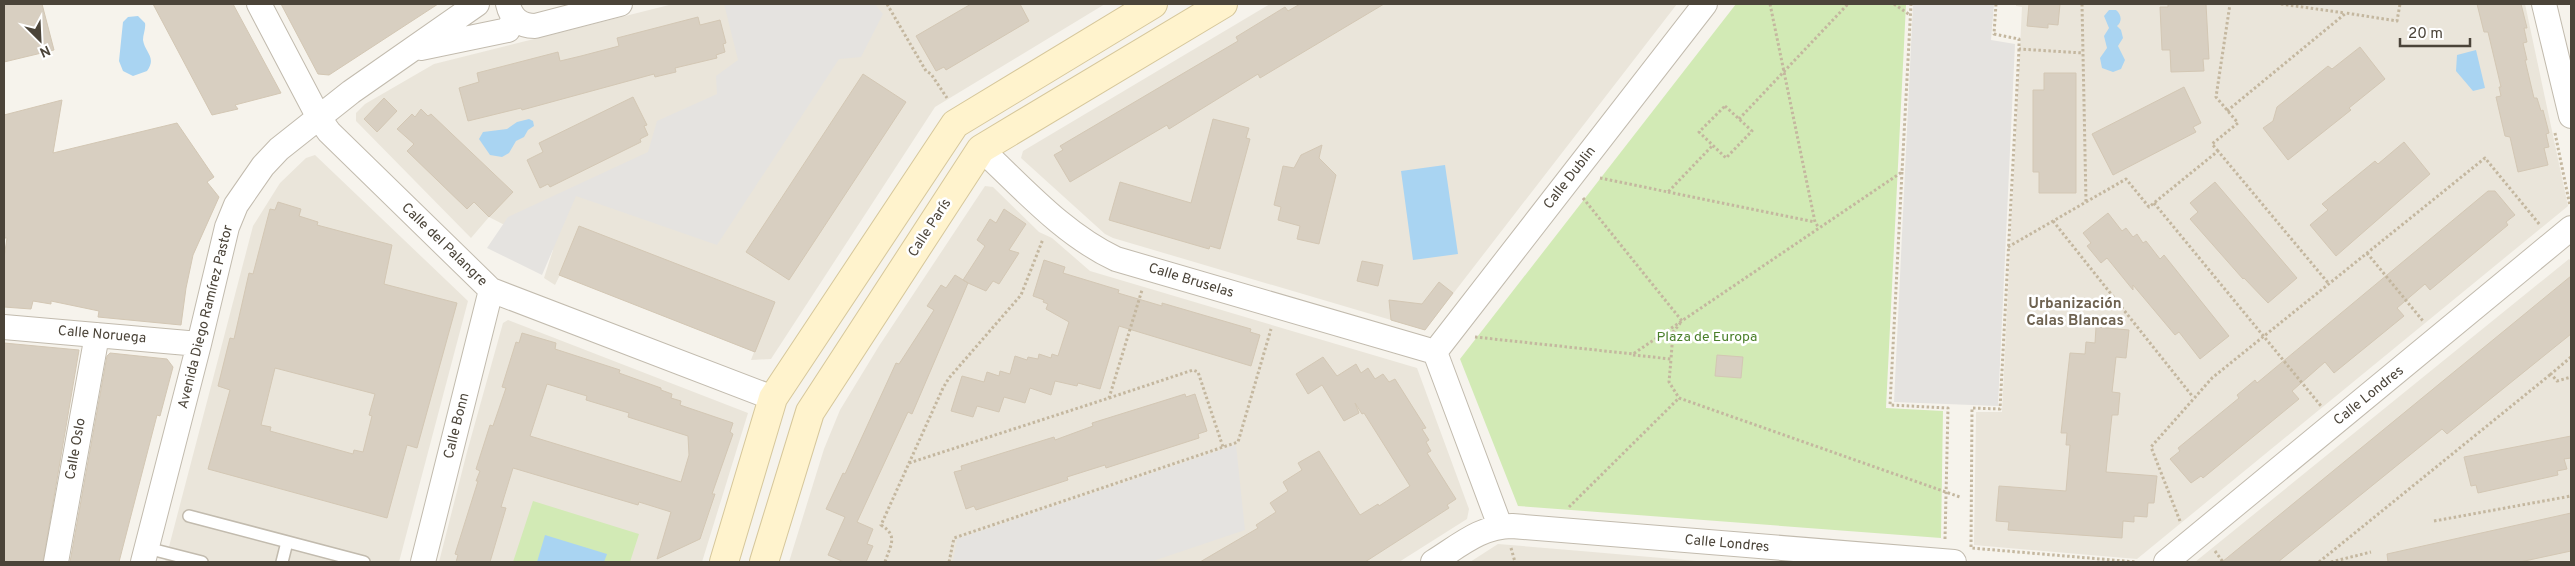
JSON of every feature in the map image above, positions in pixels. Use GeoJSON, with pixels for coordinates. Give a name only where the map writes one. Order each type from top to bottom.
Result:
{"type":"FeatureCollection","features":[{"type":"Feature","properties":{"kind":"main road"},"geometry":{"type":"LineString","coordinates":[[724,562],[773,398],[956,124],[1153,4]]}},
{"type":"Feature","properties":{"kind":"main road","name":"Calle París"},"geometry":{"type":"LineString","coordinates":[[764,562],[810,412],[982,149],[1224,4]]}},
{"type":"Feature","properties":{"kind":"main road"},"geometry":{"type":"LineString","coordinates":[[956,124],[982,149]]}},
{"type":"Feature","properties":{"kind":"main road"},"geometry":{"type":"LineString","coordinates":[[773,398],[810,412]]}},
{"type":"Feature","properties":{"kind":"street","name":"Calle del Palangre"},"geometry":{"type":"LineString","coordinates":[[258,4],[319,118],[345,149],[491,290],[773,398]]}},
{"type":"Feature","properties":{"kind":"street","name":"Avenida Diego Ramírez Pastor"},"geometry":{"type":"LineString","coordinates":[[145,555],[227,227],[236,205],[263,166],[279,149],[351,92],[477,4]]}},
{"type":"Feature","properties":{"kind":"street"},"geometry":{"type":"LineString","coordinates":[[511,11],[520,23],[534,26],[620,4]]}},
{"type":"Feature","properties":{"kind":"street","name":"Calle Dublin"},"geometry":{"type":"LineString","coordinates":[[1435,352],[1705,4]]}},
{"type":"Feature","properties":{"kind":"street"},"geometry":{"type":"LineString","coordinates":[[2544,4],[2563,123]]}},
{"type":"Feature","properties":{"kind":"street"},"geometry":{"type":"LineString","coordinates":[[412,49],[508,30],[511,11]]}},
{"type":"Feature","properties":{"kind":"street","name":"Calle Bruselas"},"geometry":{"type":"LineString","coordinates":[[982,149],[1068,229],[1100,251],[1116,258],[1435,352]]}},
{"type":"Feature","properties":{"kind":"street","name":"Calle Londres"},"geometry":{"type":"LineString","coordinates":[[2166,562],[2568,221]]}},
{"type":"Feature","properties":{"kind":"street","name":"Calle Bonn"},"geometry":{"type":"LineString","coordinates":[[423,562],[491,290]]}},
{"type":"Feature","properties":{"kind":"street","name":"Calle Noruega"},"geometry":{"type":"LineString","coordinates":[[4,327],[199,344]]}},
{"type":"Feature","properties":{"kind":"street","name":"Calle Oslo"},"geometry":{"type":"LineString","coordinates":[[56,562],[97,335]]}},
{"type":"Feature","properties":{"kind":"street"},"geometry":{"type":"LineString","coordinates":[[1435,352],[1500,526]]}},
{"type":"Feature","properties":{"kind":"street","name":"Calle Londres"},"geometry":{"type":"LineString","coordinates":[[1434,562],[1479,533],[1500,526],[1947,553]]}},
{"type":"Feature","properties":{"kind":"lane"},"geometry":{"type":"LineString","coordinates":[[189,516],[364,562]]}},
{"type":"Feature","properties":{"kind":"lane"},"geometry":{"type":"LineString","coordinates":[[282,562],[287,542]]}},
{"type":"Feature","properties":{"kind":"lane"},"geometry":{"type":"LineString","coordinates":[[145,555],[202,562]]}},
{"type":"Feature","properties":{"kind":"path"},"geometry":{"type":"LineString","coordinates":[[887,4],[926,71],[931,74],[946,99],[954,96]]}},
{"type":"Feature","properties":{"kind":"path"},"geometry":{"type":"LineString","coordinates":[[1770,4],[1815,222],[1819,228]]}},
{"type":"Feature","properties":{"kind":"path"},"geometry":{"type":"LineString","coordinates":[[1739,119],[1848,4]]}},
{"type":"Feature","properties":{"kind":"path"},"geometry":{"type":"LineString","coordinates":[[1894,4],[1900,10],[1910,15]]}},
{"type":"Feature","properties":{"kind":"path"},"geometry":{"type":"LineString","coordinates":[[1910,4],[1890,405],[1948,408],[1947,553]]}},
{"type":"Feature","properties":{"kind":"path"},"geometry":{"type":"LineString","coordinates":[[1996,4],[1994,34],[2019,40],[2019,48],[2000,409],[1972,408],[1971,548],[2136,562]]}},
{"type":"Feature","properties":{"kind":"path"},"geometry":{"type":"LineString","coordinates":[[2082,4],[2086,202]]}},
{"type":"Feature","properties":{"kind":"path"},"geometry":{"type":"LineString","coordinates":[[2230,4],[2216,98],[2238,123],[2212,144],[2329,284]]}},
{"type":"Feature","properties":{"kind":"path"},"geometry":{"type":"LineString","coordinates":[[2281,4],[2398,21],[2400,4]]}},
{"type":"Feature","properties":{"kind":"path"},"geometry":{"type":"LineString","coordinates":[[2227,111],[2346,13]]}},
{"type":"Feature","properties":{"kind":"path"},"geometry":{"type":"LineString","coordinates":[[2019,48],[2083,53]]}},
{"type":"Feature","properties":{"kind":"path"},"geometry":{"type":"LineString","coordinates":[[1725,106],[1752,131],[1726,158],[1713,145],[1699,132],[1725,106]]}},
{"type":"Feature","properties":{"kind":"path"},"geometry":{"type":"LineString","coordinates":[[2563,123],[2571,207],[2568,221]]}},
{"type":"Feature","properties":{"kind":"path"},"geometry":{"type":"LineString","coordinates":[[1668,192],[1713,145]]}},
{"type":"Feature","properties":{"kind":"path"},"geometry":{"type":"LineString","coordinates":[[2007,248],[2126,179],[2149,207],[2218,151]]}},
{"type":"Feature","properties":{"kind":"path"},"geometry":{"type":"LineString","coordinates":[[2182,527],[2151,447],[2193,397],[2212,378],[2485,158],[2544,230]]}},
{"type":"Feature","properties":{"kind":"path"},"geometry":{"type":"LineString","coordinates":[[1633,354],[1902,172]]}},
{"type":"Feature","properties":{"kind":"path"},"geometry":{"type":"LineString","coordinates":[[1592,176],[1815,222]]}},
{"type":"Feature","properties":{"kind":"path"},"geometry":{"type":"LineString","coordinates":[[1579,194],[1682,321]]}},
{"type":"Feature","properties":{"kind":"path"},"geometry":{"type":"LineString","coordinates":[[2154,203],[2324,410]]}},
{"type":"Feature","properties":{"kind":"path"},"geometry":{"type":"LineString","coordinates":[[2053,221],[2193,397]]}},
{"type":"Feature","properties":{"kind":"path"},"geometry":{"type":"LineString","coordinates":[[885,562],[893,538],[888,529],[881,526],[949,378],[1026,289],[1043,238]]}},
{"type":"Feature","properties":{"kind":"path"},"geometry":{"type":"LineString","coordinates":[[2367,253],[2426,326]]}},
{"type":"Feature","properties":{"kind":"path"},"geometry":{"type":"LineString","coordinates":[[1109,398],[1144,285]]}},
{"type":"Feature","properties":{"kind":"path"},"geometry":{"type":"LineString","coordinates":[[1682,321],[1673,332],[1669,382],[1679,398],[1960,497]]}},
{"type":"Feature","properties":{"kind":"path"},"geometry":{"type":"LineString","coordinates":[[949,562],[954,538],[1238,442],[1273,323]]}},
{"type":"Feature","properties":{"kind":"path"},"geometry":{"type":"LineString","coordinates":[[1475,329],[1469,336],[1671,359]]}},
{"type":"Feature","properties":{"kind":"path"},"geometry":{"type":"LineString","coordinates":[[2319,562],[2571,357]]}},
{"type":"Feature","properties":{"kind":"path"},"geometry":{"type":"LineString","coordinates":[[909,463],[1193,370],[1198,372],[1223,447]]}},
{"type":"Feature","properties":{"kind":"path"},"geometry":{"type":"LineString","coordinates":[[2551,374],[2557,381],[2571,378]]}},
{"type":"Feature","properties":{"kind":"path"},"geometry":{"type":"LineString","coordinates":[[1562,513],[1679,398]]}},
{"type":"Feature","properties":{"kind":"path"},"geometry":{"type":"LineString","coordinates":[[2434,521],[2571,496]]}},
{"type":"Feature","properties":{"kind":"path"},"geometry":{"type":"LineString","coordinates":[[2331,562],[2372,552]]}},
{"type":"Feature","properties":{"kind":"shaded area"},"geometry":{"type":"Polygon","coordinates":[[[673,4],[1105,4],[935,107],[771,359],[751,360],[754,352],[560,275],[555,285],[544,278],[553,250],[489,217],[471,238],[356,121],[356,113],[365,104],[434,64],[673,4]]]}},
{"type":"Feature","properties":{"kind":"shaded area"},"geometry":{"type":"Polygon","coordinates":[[[724,4],[875,4],[883,14],[861,57],[839,59],[717,245],[576,196],[542,275],[487,248],[508,217],[648,152],[657,121],[717,94],[716,76],[738,60],[724,4]]]}},
{"type":"Feature","properties":{"kind":"shaded area"},"geometry":{"type":"Polygon","coordinates":[[[1270,4],[1677,4],[1425,330],[1113,238],[1105,234],[1021,158],[1023,151],[1270,4]]]}},
{"type":"Feature","properties":{"kind":"shaded area"},"geometry":{"type":"Polygon","coordinates":[[[1913,4],[1994,4],[1991,40],[2015,44],[1998,406],[1894,402],[1913,4]]]}},
{"type":"Feature","properties":{"kind":"shaded area"},"geometry":{"type":"Polygon","coordinates":[[[2016,4],[2525,4],[2568,206],[2137,559],[1974,545],[1976,412],[2002,412],[2022,7],[2016,6],[2016,4]]]}},
{"type":"Feature","properties":{"kind":"shaded area"},"geometry":{"type":"Polygon","coordinates":[[[315,155],[468,301],[399,562],[165,562],[253,226],[280,183],[306,158],[315,155]]]}},
{"type":"Feature","properties":{"kind":"shaded area"},"geometry":{"type":"Polygon","coordinates":[[[985,186],[993,187],[1039,232],[1052,238],[1090,271],[1417,368],[1469,509],[1467,519],[1399,562],[789,562],[824,449],[840,410],[879,346],[985,186]]]}},
{"type":"Feature","properties":{"kind":"shaded area"},"geometry":{"type":"Polygon","coordinates":[[[2569,259],[2571,261],[2571,562],[2195,562],[2569,259]]]}},
{"type":"Feature","properties":{"kind":"shaded area"},"geometry":{"type":"Polygon","coordinates":[[[508,320],[748,413],[702,562],[439,562],[503,323],[508,320]]]}},
{"type":"Feature","properties":{"kind":"shaded area"},"geometry":{"type":"Polygon","coordinates":[[[1236,445],[1245,530],[1150,562],[953,562],[957,539],[1236,445]]]}},
{"type":"Feature","properties":{"kind":"shaded area"},"geometry":{"type":"Polygon","coordinates":[[[1498,544],[1581,551],[1708,562],[1470,562],[1498,544]]]}},
{"type":"Feature","properties":{"kind":"green space","name":"Plaza de Europa"},"geometry":{"type":"Polygon","coordinates":[[[1736,4],[1906,4],[1886,408],[1943,411],[1941,538],[1518,506],[1460,359],[1736,4]]]}},
{"type":"Feature","properties":{"kind":"green space"},"geometry":{"type":"Polygon","coordinates":[[[533,501],[639,534],[630,562],[513,562],[533,501]]]}},
{"type":"Feature","properties":{"kind":"water"},"geometry":{"type":"Polygon","coordinates":[[[2109,10],[2116,10],[2121,18],[2117,26],[2121,30],[2123,38],[2118,46],[2125,60],[2121,69],[2113,72],[2102,68],[2100,58],[2107,48],[2104,36],[2109,28],[2104,16],[2109,10]]]}},
{"type":"Feature","properties":{"kind":"water"},"geometry":{"type":"Polygon","coordinates":[[[138,16],[145,23],[143,40],[151,62],[147,71],[133,76],[123,71],[119,61],[123,22],[128,17],[138,16]]]}},
{"type":"Feature","properties":{"kind":"water"},"geometry":{"type":"Polygon","coordinates":[[[2476,50],[2485,88],[2473,91],[2456,71],[2457,55],[2476,50]]]}},
{"type":"Feature","properties":{"kind":"water"},"geometry":{"type":"Polygon","coordinates":[[[529,119],[533,121],[534,126],[528,130],[524,137],[516,141],[509,153],[502,157],[490,155],[479,139],[483,132],[507,129],[517,122],[529,119]]]}},
{"type":"Feature","properties":{"kind":"water"},"geometry":{"type":"Polygon","coordinates":[[[1445,165],[1458,254],[1413,260],[1401,171],[1445,165]]]}},
{"type":"Feature","properties":{"kind":"water"},"geometry":{"type":"Polygon","coordinates":[[[545,535],[607,554],[604,562],[537,562],[545,535]]]}},
{"type":"Feature","properties":{"kind":"building"},"geometry":{"type":"Polygon","coordinates":[[[4,4],[42,4],[54,50],[4,62],[4,4]]]}},
{"type":"Feature","properties":{"kind":"building"},"geometry":{"type":"Polygon","coordinates":[[[153,4],[233,4],[281,93],[235,105],[238,109],[212,115],[153,4]]]}},
{"type":"Feature","properties":{"kind":"building"},"geometry":{"type":"Polygon","coordinates":[[[281,4],[438,4],[329,75],[318,74],[281,4]]]}},
{"type":"Feature","properties":{"kind":"building"},"geometry":{"type":"Polygon","coordinates":[[[971,4],[1020,4],[1029,21],[946,70],[944,67],[936,71],[916,36],[971,4]]]}},
{"type":"Feature","properties":{"kind":"building"},"geometry":{"type":"Polygon","coordinates":[[[1300,4],[1384,4],[1260,78],[1258,74],[1169,129],[1167,125],[1070,182],[1054,155],[1063,150],[1060,146],[1238,41],[1236,37],[1285,7],[1288,11],[1300,4]]]}},
{"type":"Feature","properties":{"kind":"building"},"geometry":{"type":"Polygon","coordinates":[[[2029,4],[2060,4],[2058,25],[2048,24],[2048,28],[2027,26],[2029,4]]]}},
{"type":"Feature","properties":{"kind":"building"},"geometry":{"type":"Polygon","coordinates":[[[2168,4],[2206,4],[2209,59],[2203,59],[2204,71],[2171,72],[2170,50],[2162,50],[2160,7],[2168,7],[2168,4]]]}},
{"type":"Feature","properties":{"kind":"building"},"geometry":{"type":"Polygon","coordinates":[[[2477,4],[2521,4],[2527,28],[2524,28],[2527,42],[2523,43],[2527,60],[2525,60],[2534,98],[2537,98],[2541,111],[2543,110],[2549,133],[2546,134],[2549,147],[2544,148],[2548,165],[2518,172],[2510,137],[2505,136],[2496,97],[2501,96],[2499,87],[2501,87],[2488,32],[2484,32],[2477,4]]]}},
{"type":"Feature","properties":{"kind":"building"},"geometry":{"type":"Polygon","coordinates":[[[698,17],[700,25],[720,20],[726,43],[723,44],[725,52],[716,55],[717,58],[675,68],[676,72],[655,77],[654,74],[522,110],[521,108],[468,121],[459,88],[479,82],[477,73],[558,52],[560,61],[581,56],[619,46],[617,38],[698,17]]]}},
{"type":"Feature","properties":{"kind":"building"},"geometry":{"type":"Polygon","coordinates":[[[2360,47],[2385,79],[2349,108],[2351,110],[2288,160],[2263,128],[2273,121],[2277,107],[2328,66],[2332,69],[2360,47]]]}},
{"type":"Feature","properties":{"kind":"building"},"geometry":{"type":"Polygon","coordinates":[[[2044,73],[2076,73],[2076,193],[2039,193],[2039,172],[2033,172],[2033,90],[2044,90],[2044,73]]]}},
{"type":"Feature","properties":{"kind":"building"},"geometry":{"type":"Polygon","coordinates":[[[863,74],[906,102],[789,280],[746,252],[863,74]]]}},
{"type":"Feature","properties":{"kind":"building"},"geometry":{"type":"Polygon","coordinates":[[[2184,87],[2201,123],[2193,127],[2196,132],[2113,175],[2092,134],[2184,87]]]}},
{"type":"Feature","properties":{"kind":"building"},"geometry":{"type":"Polygon","coordinates":[[[633,97],[647,125],[644,126],[648,135],[640,139],[641,142],[550,187],[548,184],[540,188],[527,160],[543,152],[539,143],[633,97]]]}},
{"type":"Feature","properties":{"kind":"building"},"geometry":{"type":"Polygon","coordinates":[[[384,98],[397,111],[377,132],[364,119],[384,98]]]}},
{"type":"Feature","properties":{"kind":"building"},"geometry":{"type":"Polygon","coordinates":[[[62,100],[53,153],[177,123],[214,177],[207,182],[219,197],[193,255],[181,325],[98,317],[99,311],[51,301],[51,304],[33,301],[31,309],[4,307],[4,258],[7,238],[4,238],[4,115],[62,100]]]}},
{"type":"Feature","properties":{"kind":"building"},"geometry":{"type":"Polygon","coordinates":[[[421,109],[428,116],[431,114],[513,192],[489,217],[474,202],[467,209],[407,151],[414,144],[397,129],[412,114],[415,117],[421,109]]]}},
{"type":"Feature","properties":{"kind":"building"},"geometry":{"type":"Polygon","coordinates":[[[1213,119],[1249,128],[1246,138],[1250,139],[1220,249],[1210,246],[1209,249],[1109,220],[1120,182],[1191,203],[1213,119]]]}},
{"type":"Feature","properties":{"kind":"building"},"geometry":{"type":"Polygon","coordinates":[[[2404,142],[2430,174],[2336,256],[2310,225],[2328,210],[2322,204],[2375,161],[2378,164],[2404,142]]]}},
{"type":"Feature","properties":{"kind":"building"},"geometry":{"type":"Polygon","coordinates":[[[1322,145],[1319,158],[1336,175],[1319,244],[1297,239],[1300,226],[1278,220],[1281,207],[1274,205],[1283,166],[1294,168],[1301,155],[1322,145]]]}},
{"type":"Feature","properties":{"kind":"building"},"geometry":{"type":"Polygon","coordinates":[[[2215,182],[2297,278],[2268,303],[2243,279],[2190,219],[2198,212],[2190,203],[2215,182]]]}},
{"type":"Feature","properties":{"kind":"building"},"geometry":{"type":"Polygon","coordinates":[[[2488,191],[2495,191],[2515,215],[2506,222],[2508,225],[2430,290],[2425,284],[2397,308],[2404,316],[2334,373],[2325,362],[2292,391],[2299,399],[2203,478],[2201,476],[2191,483],[2170,459],[2180,451],[2178,448],[2239,398],[2237,395],[2255,380],[2257,383],[2488,191]]]}},
{"type":"Feature","properties":{"kind":"building"},"geometry":{"type":"Polygon","coordinates":[[[278,202],[301,209],[299,216],[318,222],[317,225],[392,245],[384,284],[457,303],[417,448],[407,445],[387,518],[208,469],[230,390],[218,386],[230,338],[234,339],[249,273],[253,274],[270,209],[275,210],[278,202]],[[275,368],[261,425],[271,427],[270,431],[353,454],[354,450],[363,452],[372,416],[369,415],[375,394],[275,368]]]}},
{"type":"Feature","properties":{"kind":"building"},"geometry":{"type":"Polygon","coordinates":[[[1004,209],[1026,224],[1009,250],[1019,253],[999,284],[993,281],[986,291],[968,283],[912,414],[908,412],[857,522],[873,529],[867,544],[873,546],[866,562],[844,562],[828,555],[845,517],[826,509],[843,473],[845,474],[896,363],[899,364],[934,310],[927,306],[941,285],[946,288],[955,275],[963,280],[985,246],[977,240],[990,219],[996,223],[1004,209]]]}},
{"type":"Feature","properties":{"kind":"building"},"geometry":{"type":"Polygon","coordinates":[[[2108,213],[2122,231],[2126,228],[2133,237],[2137,234],[2143,243],[2146,241],[2160,259],[2164,255],[2229,336],[2200,359],[2179,332],[2175,335],[2133,285],[2133,290],[2107,258],[2101,263],[2087,246],[2091,243],[2083,233],[2108,213]]]}},
{"type":"Feature","properties":{"kind":"building"},"geometry":{"type":"Polygon","coordinates":[[[579,226],[775,302],[755,352],[559,275],[579,226]]]}},
{"type":"Feature","properties":{"kind":"building"},"geometry":{"type":"Polygon","coordinates":[[[1044,260],[1065,267],[1063,273],[1119,290],[1118,293],[1162,306],[1162,303],[1251,329],[1250,332],[1260,335],[1251,366],[1119,326],[1100,389],[1078,383],[1077,386],[1055,381],[1051,395],[1030,388],[1025,403],[1004,397],[999,412],[977,406],[973,417],[951,411],[962,376],[984,382],[987,372],[999,376],[1000,371],[1010,374],[1015,356],[1027,360],[1028,357],[1038,359],[1039,354],[1051,358],[1052,354],[1058,356],[1069,322],[1046,309],[1048,304],[1043,302],[1044,300],[1033,296],[1044,260]]]}},
{"type":"Feature","properties":{"kind":"building"},"geometry":{"type":"Polygon","coordinates":[[[1362,261],[1383,265],[1378,286],[1357,281],[1362,261]]]}},
{"type":"Feature","properties":{"kind":"building"},"geometry":{"type":"Polygon","coordinates":[[[2571,276],[2571,334],[2447,434],[2442,429],[2278,562],[2222,562],[2571,276]]]}},
{"type":"Feature","properties":{"kind":"building"},"geometry":{"type":"Polygon","coordinates":[[[1439,282],[1453,293],[1425,330],[1391,320],[1389,300],[1422,304],[1439,282]]]}},
{"type":"Feature","properties":{"kind":"building"},"geometry":{"type":"Polygon","coordinates":[[[2096,327],[2129,330],[2126,358],[2116,357],[2112,392],[2120,393],[2118,415],[2112,415],[2106,472],[2157,476],[2154,503],[2148,503],[2147,517],[2134,516],[2134,522],[2123,521],[2122,538],[2008,530],[2009,522],[1996,521],[1999,486],[2066,491],[2070,445],[2066,445],[2067,433],[2061,433],[2070,353],[2085,354],[2086,342],[2095,343],[2096,327]]]}},
{"type":"Feature","properties":{"kind":"building"},"geometry":{"type":"Polygon","coordinates":[[[522,333],[556,343],[555,349],[620,370],[619,373],[661,388],[661,390],[672,394],[671,398],[681,401],[680,405],[733,423],[730,432],[733,434],[712,494],[715,494],[700,539],[657,559],[671,512],[639,502],[638,505],[513,468],[501,507],[506,508],[490,562],[456,562],[458,555],[455,554],[478,481],[476,481],[480,471],[476,469],[490,425],[493,426],[506,388],[502,387],[516,342],[519,343],[522,333]],[[547,384],[530,436],[681,482],[689,455],[688,436],[628,417],[629,413],[586,400],[587,396],[547,384]]]}},
{"type":"Feature","properties":{"kind":"building"},"geometry":{"type":"Polygon","coordinates":[[[4,343],[79,350],[43,562],[4,562],[4,343]]]}},
{"type":"Feature","properties":{"kind":"building"},"geometry":{"type":"Polygon","coordinates":[[[110,353],[167,359],[173,367],[160,416],[157,415],[119,562],[70,562],[107,356],[110,353]]]}},
{"type":"Feature","properties":{"kind":"building"},"geometry":{"type":"Polygon","coordinates":[[[1717,355],[1743,357],[1741,378],[1715,376],[1717,355]]]}},
{"type":"Feature","properties":{"kind":"building"},"geometry":{"type":"Polygon","coordinates":[[[1323,357],[1337,376],[1356,364],[1361,373],[1368,368],[1375,379],[1383,374],[1389,382],[1395,379],[1426,428],[1422,429],[1429,440],[1426,442],[1431,451],[1427,453],[1456,499],[1447,505],[1449,508],[1365,562],[1200,562],[1258,528],[1256,525],[1276,512],[1270,503],[1288,491],[1283,482],[1302,470],[1298,463],[1319,451],[1360,515],[1378,504],[1379,506],[1410,486],[1364,413],[1362,414],[1355,403],[1359,413],[1344,421],[1322,385],[1308,394],[1296,374],[1323,357]]]}},
{"type":"Feature","properties":{"kind":"building"},"geometry":{"type":"Polygon","coordinates":[[[1185,394],[1186,397],[1195,394],[1207,431],[1198,434],[1199,438],[1106,468],[1105,465],[1067,477],[1068,480],[976,510],[974,506],[966,509],[954,472],[962,470],[961,466],[1054,437],[1055,440],[1093,426],[1092,423],[1185,394]]]}},
{"type":"Feature","properties":{"kind":"building"},"geometry":{"type":"Polygon","coordinates":[[[2571,436],[2571,458],[2564,459],[2567,469],[2557,471],[2558,475],[2478,493],[2476,485],[2471,486],[2464,457],[2571,436]]]}},
{"type":"Feature","properties":{"kind":"building"},"geometry":{"type":"Polygon","coordinates":[[[2571,513],[2571,551],[2520,562],[2388,562],[2387,554],[2571,513]]]}},
{"type":"Feature","properties":{"kind":"district","name":"Urbanización Calas Blancas"},"geometry":{"type":"Point","coordinates":[2075,312]}}]}
